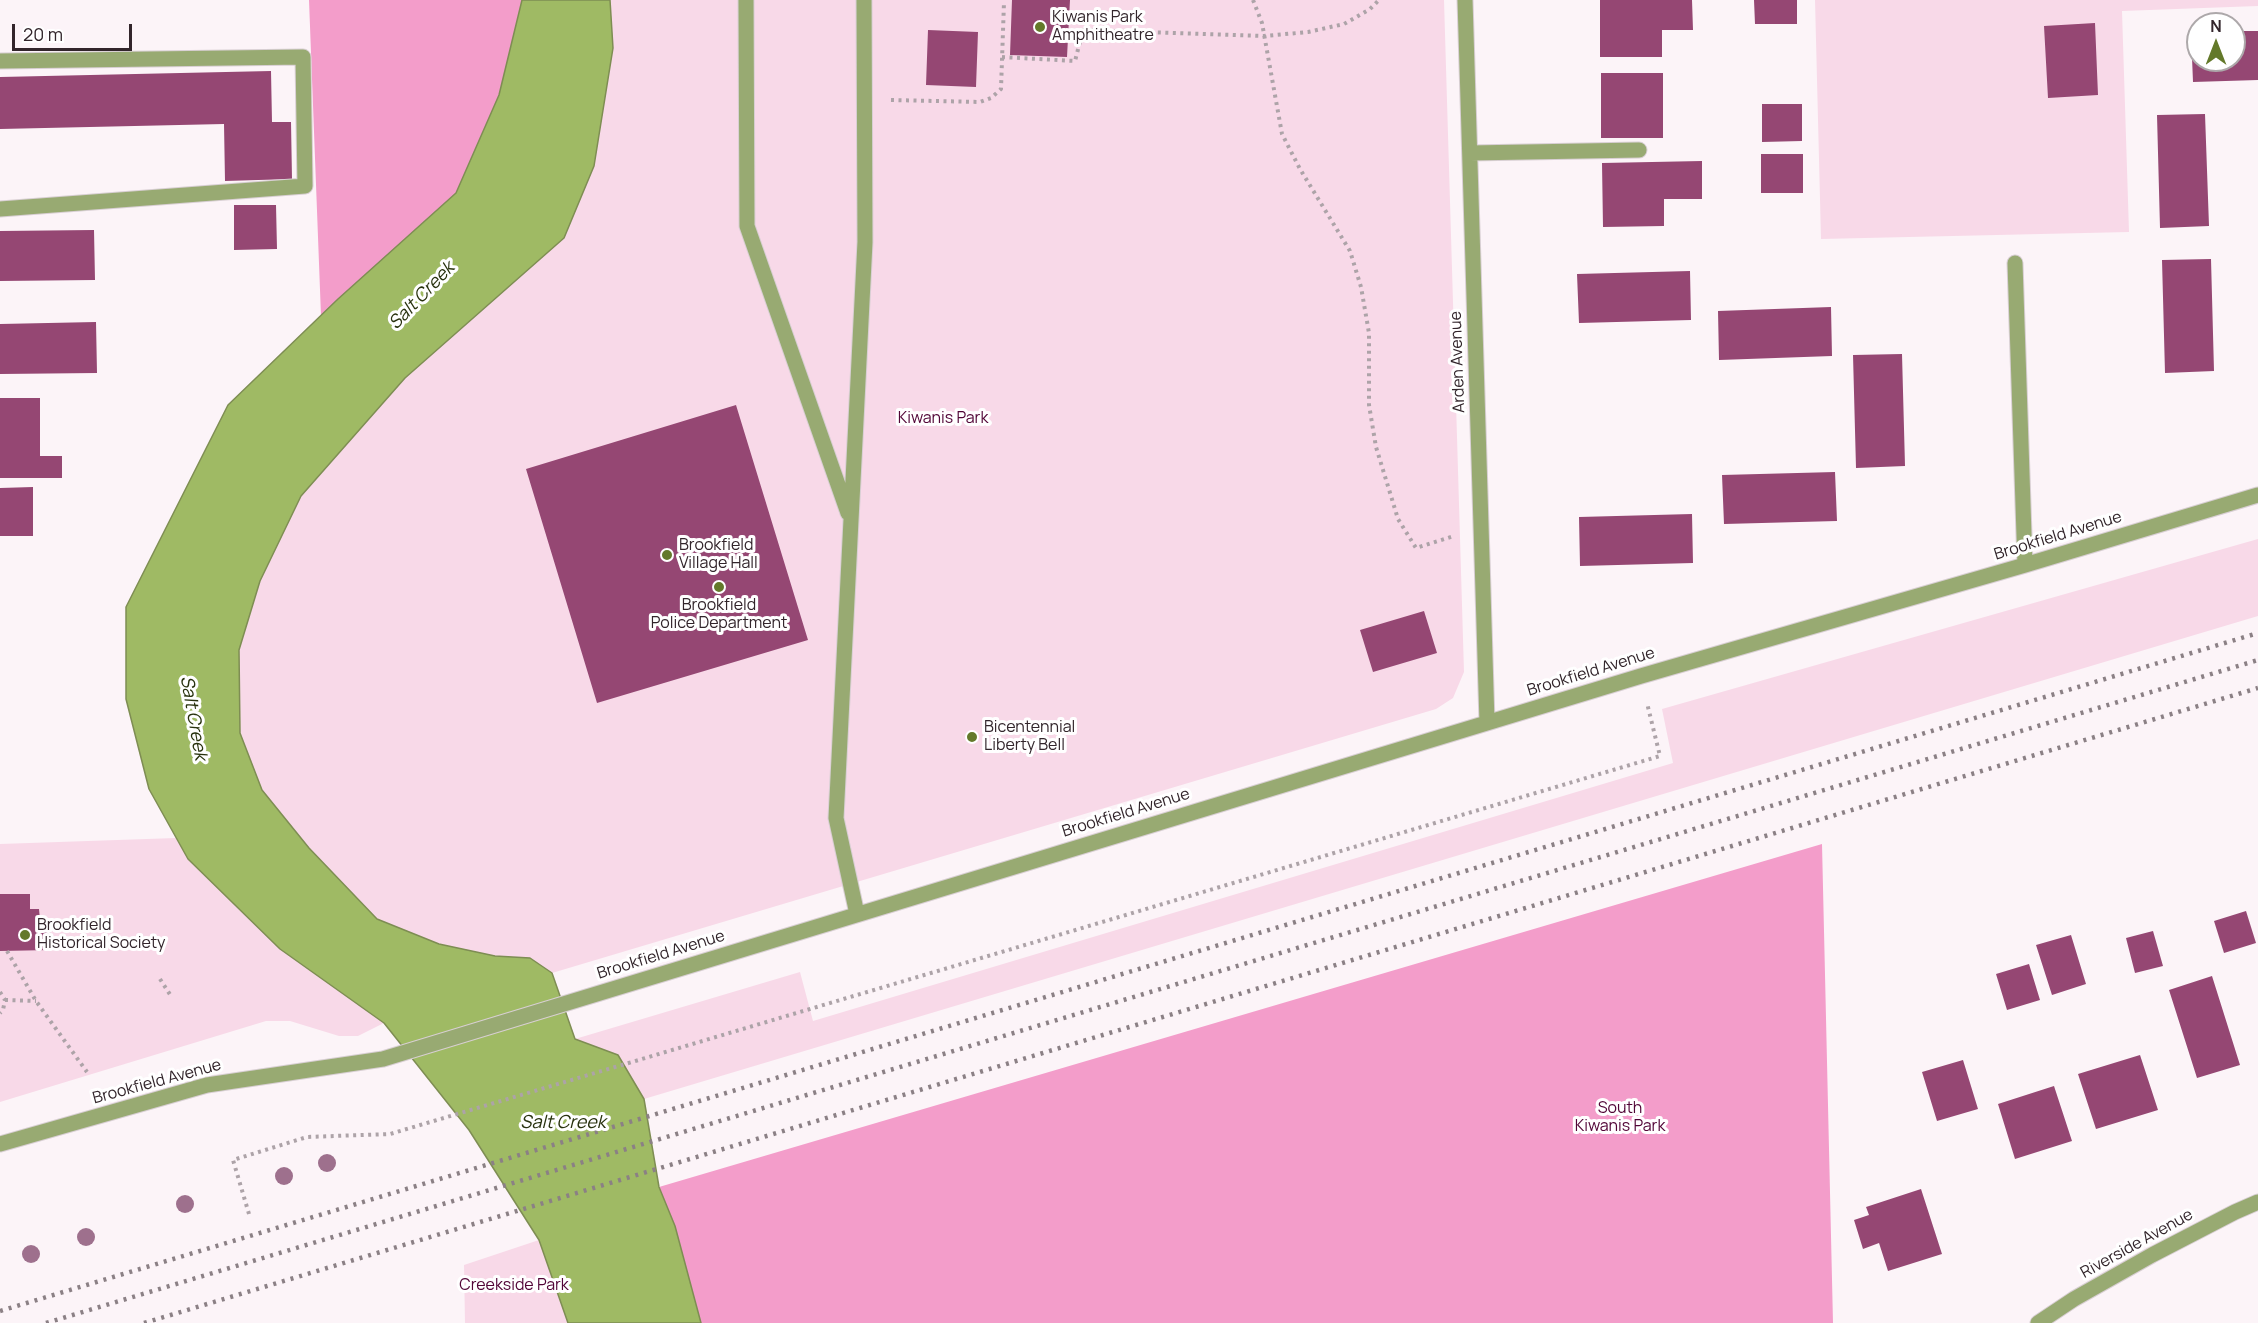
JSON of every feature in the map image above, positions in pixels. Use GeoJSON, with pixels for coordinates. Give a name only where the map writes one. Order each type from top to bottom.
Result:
{"type":"FeatureCollection","features":[{"type":"Feature","properties":{"kind":"street"},"geometry":{"type":"LineString","coordinates":[[746,0],[747,226],[851,521]]}},
{"type":"Feature","properties":{"kind":"street"},"geometry":{"type":"LineString","coordinates":[[857,914],[836,818],[865,242],[864,0]]}},
{"type":"Feature","properties":{"kind":"street","name":"Arden Avenue"},"geometry":{"type":"LineString","coordinates":[[1465,0],[1487,722]]}},
{"type":"Feature","properties":{"kind":"street"},"geometry":{"type":"LineString","coordinates":[[0,61],[303,57],[305,186],[0,209]]}},
{"type":"Feature","properties":{"kind":"street"},"geometry":{"type":"LineString","coordinates":[[1470,153],[1639,150]]}},
{"type":"Feature","properties":{"kind":"street"},"geometry":{"type":"LineString","coordinates":[[2015,263],[2025,565]]}},
{"type":"Feature","properties":{"kind":"street","name":"Brookfield Avenue"},"geometry":{"type":"LineString","coordinates":[[0,1144],[207,1085],[383,1059],[1487,722],[2258,495]]}},
{"type":"Feature","properties":{"kind":"street","name":"Riverside Avenue"},"geometry":{"type":"LineString","coordinates":[[2038,1323],[2074,1299],[2152,1255],[2258,1202]]}},
{"type":"Feature","properties":{"kind":"path"},"geometry":{"type":"LineString","coordinates":[[1253,0],[1264,36],[1282,134],[1300,169],[1350,251],[1361,287],[1369,333],[1369,405],[1376,447],[1398,519],[1416,548],[1481,528]]}},
{"type":"Feature","properties":{"kind":"path"},"geometry":{"type":"LineString","coordinates":[[1002,57],[1075,61],[1083,30],[1264,36],[1308,32],[1344,24],[1370,9],[1379,0]]}},
{"type":"Feature","properties":{"kind":"path"},"geometry":{"type":"LineString","coordinates":[[864,100],[980,102],[991,99],[1001,88],[1004,2]]}},
{"type":"Feature","properties":{"kind":"path"},"geometry":{"type":"LineString","coordinates":[[249,1214],[233,1160],[307,1137],[390,1134],[426,1124],[1659,756],[1641,676]]}},
{"type":"Feature","properties":{"kind":"path"},"geometry":{"type":"LineString","coordinates":[[7,951],[36,1001],[87,1072]]}},
{"type":"Feature","properties":{"kind":"path"},"geometry":{"type":"LineString","coordinates":[[160,979],[171,996]]}},
{"type":"Feature","properties":{"kind":"path"},"geometry":{"type":"LineString","coordinates":[[0,992],[5,1000],[0,1013]]}},
{"type":"Feature","properties":{"kind":"path"},"geometry":{"type":"LineString","coordinates":[[5,1000],[36,1001]]}},
{"type":"Feature","properties":{"kind":"green space"},"geometry":{"type":"Polygon","coordinates":[[[309,0],[522,0],[523,2],[499,95],[456,193],[321,316],[309,0]]]}},
{"type":"Feature","properties":{"kind":"green space","name":"Kiwanis Park"},"geometry":{"type":"Polygon","coordinates":[[[610,0],[1444,0],[1464,672],[1453,698],[1436,709],[552,973],[530,958],[495,956],[439,944],[377,919],[309,848],[262,790],[240,733],[239,650],[260,581],[301,496],[405,378],[564,238],[594,166],[613,48],[610,0]]]}},
{"type":"Feature","properties":{"kind":"green space"},"geometry":{"type":"Polygon","coordinates":[[[1815,0],[2258,0],[2258,6],[2122,11],[2129,232],[1821,239],[1815,0]]]}},
{"type":"Feature","properties":{"kind":"green space"},"geometry":{"type":"Polygon","coordinates":[[[2258,539],[2258,616],[644,1099],[618,1055],[575,1039],[800,972],[813,1021],[1673,763],[1662,709],[2258,539]]]}},
{"type":"Feature","properties":{"kind":"green space"},"geometry":{"type":"Polygon","coordinates":[[[176,838],[188,859],[280,949],[384,1023],[358,1036],[339,1036],[290,1021],[266,1021],[0,1102],[0,844],[176,838]]]}},
{"type":"Feature","properties":{"kind":"green space","name":"South Kiwanis Park"},"geometry":{"type":"Polygon","coordinates":[[[1822,844],[1833,1323],[701,1323],[675,1226],[659,1187],[1822,844]]]}},
{"type":"Feature","properties":{"kind":"green space","name":"Creekside Park"},"geometry":{"type":"Polygon","coordinates":[[[539,1240],[568,1323],[465,1323],[464,1265],[539,1240]]]}},
{"type":"Feature","properties":{"kind":"water","name":"Salt Creek"},"geometry":{"type":"Polygon","coordinates":[[[522,0],[610,0],[613,48],[594,166],[564,238],[405,378],[301,496],[260,581],[239,650],[240,733],[262,790],[309,848],[377,919],[439,944],[495,956],[530,958],[552,973],[575,1039],[618,1055],[644,1099],[659,1187],[675,1226],[701,1323],[568,1323],[539,1240],[469,1130],[384,1023],[280,949],[188,859],[149,789],[126,699],[126,607],[228,405],[338,299],[456,193],[499,95],[522,0]]]}},
{"type":"Feature","properties":{"kind":"building","name":"Kiwanis Park Amphitheatre"},"geometry":{"type":"Polygon","coordinates":[[[1012,0],[1070,0],[1067,57],[1010,55],[1012,0]]]}},
{"type":"Feature","properties":{"kind":"building"},"geometry":{"type":"Polygon","coordinates":[[[1600,0],[1692,0],[1693,30],[1662,30],[1662,57],[1600,57],[1600,0]]]}},
{"type":"Feature","properties":{"kind":"building"},"geometry":{"type":"Polygon","coordinates":[[[1754,0],[1797,0],[1797,24],[1755,24],[1754,0]]]}},
{"type":"Feature","properties":{"kind":"building"},"geometry":{"type":"Polygon","coordinates":[[[2095,23],[2098,95],[2048,98],[2044,26],[2095,23]]]}},
{"type":"Feature","properties":{"kind":"building"},"geometry":{"type":"Polygon","coordinates":[[[928,30],[978,32],[976,87],[926,85],[928,30]]]}},
{"type":"Feature","properties":{"kind":"building"},"geometry":{"type":"Polygon","coordinates":[[[2246,31],[2258,31],[2258,80],[2193,82],[2193,72],[2246,72],[2246,31]]]}},
{"type":"Feature","properties":{"kind":"building"},"geometry":{"type":"Polygon","coordinates":[[[271,71],[272,122],[291,122],[292,179],[225,181],[224,124],[0,129],[0,77],[271,71]]]}},
{"type":"Feature","properties":{"kind":"building"},"geometry":{"type":"Polygon","coordinates":[[[1601,73],[1663,73],[1663,138],[1601,138],[1601,73]]]}},
{"type":"Feature","properties":{"kind":"building"},"geometry":{"type":"Polygon","coordinates":[[[1762,104],[1802,104],[1802,141],[1762,142],[1762,104]]]}},
{"type":"Feature","properties":{"kind":"building"},"geometry":{"type":"Polygon","coordinates":[[[2205,114],[2209,226],[2160,228],[2157,115],[2205,114]]]}},
{"type":"Feature","properties":{"kind":"building"},"geometry":{"type":"Polygon","coordinates":[[[1761,154],[1803,154],[1803,193],[1761,193],[1761,154]]]}},
{"type":"Feature","properties":{"kind":"building"},"geometry":{"type":"Polygon","coordinates":[[[1702,161],[1702,199],[1664,199],[1664,226],[1603,227],[1602,163],[1702,161]]]}},
{"type":"Feature","properties":{"kind":"building"},"geometry":{"type":"Polygon","coordinates":[[[234,205],[276,205],[277,249],[234,250],[234,205]]]}},
{"type":"Feature","properties":{"kind":"building"},"geometry":{"type":"Polygon","coordinates":[[[94,230],[95,280],[0,281],[0,231],[94,230]]]}},
{"type":"Feature","properties":{"kind":"building"},"geometry":{"type":"Polygon","coordinates":[[[2211,259],[2214,371],[2165,373],[2162,260],[2211,259]]]}},
{"type":"Feature","properties":{"kind":"building"},"geometry":{"type":"Polygon","coordinates":[[[1690,271],[1691,320],[1579,323],[1577,274],[1690,271]]]}},
{"type":"Feature","properties":{"kind":"building"},"geometry":{"type":"Polygon","coordinates":[[[1831,307],[1832,356],[1719,360],[1718,311],[1831,307]]]}},
{"type":"Feature","properties":{"kind":"building"},"geometry":{"type":"Polygon","coordinates":[[[96,322],[97,373],[0,374],[0,324],[96,322]]]}},
{"type":"Feature","properties":{"kind":"building"},"geometry":{"type":"Polygon","coordinates":[[[1902,354],[1905,466],[1856,468],[1853,355],[1902,354]]]}},
{"type":"Feature","properties":{"kind":"building"},"geometry":{"type":"Polygon","coordinates":[[[0,398],[40,398],[40,456],[62,456],[62,478],[0,478],[0,398]]]}},
{"type":"Feature","properties":{"kind":"building","name":"Brookfield Village Hall"},"geometry":{"type":"Polygon","coordinates":[[[736,405],[808,640],[597,703],[526,469],[736,405]]]}},
{"type":"Feature","properties":{"kind":"building"},"geometry":{"type":"Polygon","coordinates":[[[1835,472],[1837,521],[1724,524],[1722,475],[1835,472]]]}},
{"type":"Feature","properties":{"kind":"building"},"geometry":{"type":"Polygon","coordinates":[[[33,487],[33,536],[0,536],[0,488],[33,487]]]}},
{"type":"Feature","properties":{"kind":"building"},"geometry":{"type":"Polygon","coordinates":[[[1692,514],[1693,563],[1580,566],[1579,517],[1692,514]]]}},
{"type":"Feature","properties":{"kind":"building"},"geometry":{"type":"Polygon","coordinates":[[[1424,611],[1437,653],[1373,672],[1360,630],[1424,611]]]}},
{"type":"Feature","properties":{"kind":"building","name":"Brookfield Historical Society"},"geometry":{"type":"Polygon","coordinates":[[[0,894],[30,894],[30,909],[39,909],[40,920],[50,920],[51,950],[0,951],[0,894]]]}},
{"type":"Feature","properties":{"kind":"building"},"geometry":{"type":"Polygon","coordinates":[[[2246,911],[2256,943],[2224,953],[2214,921],[2246,911]]]}},
{"type":"Feature","properties":{"kind":"building"},"geometry":{"type":"Polygon","coordinates":[[[2153,931],[2163,966],[2135,973],[2126,938],[2153,931]]]}},
{"type":"Feature","properties":{"kind":"building"},"geometry":{"type":"Polygon","coordinates":[[[2071,935],[2086,984],[2052,995],[2036,945],[2071,935]]]}},
{"type":"Feature","properties":{"kind":"building"},"geometry":{"type":"Polygon","coordinates":[[[2029,964],[2040,1000],[2007,1010],[1996,974],[2029,964]]]}},
{"type":"Feature","properties":{"kind":"building"},"geometry":{"type":"Polygon","coordinates":[[[2212,976],[2240,1065],[2197,1078],[2169,990],[2212,976]]]}},
{"type":"Feature","properties":{"kind":"building"},"geometry":{"type":"Polygon","coordinates":[[[2140,1055],[2158,1110],[2096,1129],[2078,1074],[2140,1055]]]}},
{"type":"Feature","properties":{"kind":"building"},"geometry":{"type":"Polygon","coordinates":[[[1963,1060],[1978,1109],[1937,1121],[1922,1072],[1963,1060]]]}},
{"type":"Feature","properties":{"kind":"building"},"geometry":{"type":"Polygon","coordinates":[[[2054,1086],[2072,1141],[2015,1159],[1998,1104],[2054,1086]]]}},
{"type":"Feature","properties":{"kind":"building"},"geometry":{"type":"Polygon","coordinates":[[[1921,1189],[1942,1254],[1888,1271],[1879,1243],[1863,1249],[1854,1220],[1869,1215],[1866,1207],[1921,1189]]]}},
{"type":"Feature","properties":{"kind":"railway"},"geometry":{"type":"LineString","coordinates":[[0,1311],[2258,633]]}},
{"type":"Feature","properties":{"kind":"railway"},"geometry":{"type":"LineString","coordinates":[[46,1323],[2258,660]]}},
{"type":"Feature","properties":{"kind":"railway"},"geometry":{"type":"LineString","coordinates":[[144,1323],[2258,688]]}},
{"type":"Feature","properties":{"kind":"place","name":"Kiwanis Park Amphitheatre"},"geometry":{"type":"Point","coordinates":[1040,27]}},
{"type":"Feature","properties":{"kind":"place","name":"Brookfield Village Hall"},"geometry":{"type":"Point","coordinates":[667,555]}},
{"type":"Feature","properties":{"kind":"place","name":"Brookfield Police Department"},"geometry":{"type":"Point","coordinates":[719,587]}},
{"type":"Feature","properties":{"kind":"place","name":"Bicentennial Liberty Bell"},"geometry":{"type":"Point","coordinates":[972,737]}},
{"type":"Feature","properties":{"kind":"place","name":"Brookfield Historical Society"},"geometry":{"type":"Point","coordinates":[25,935]}}]}
